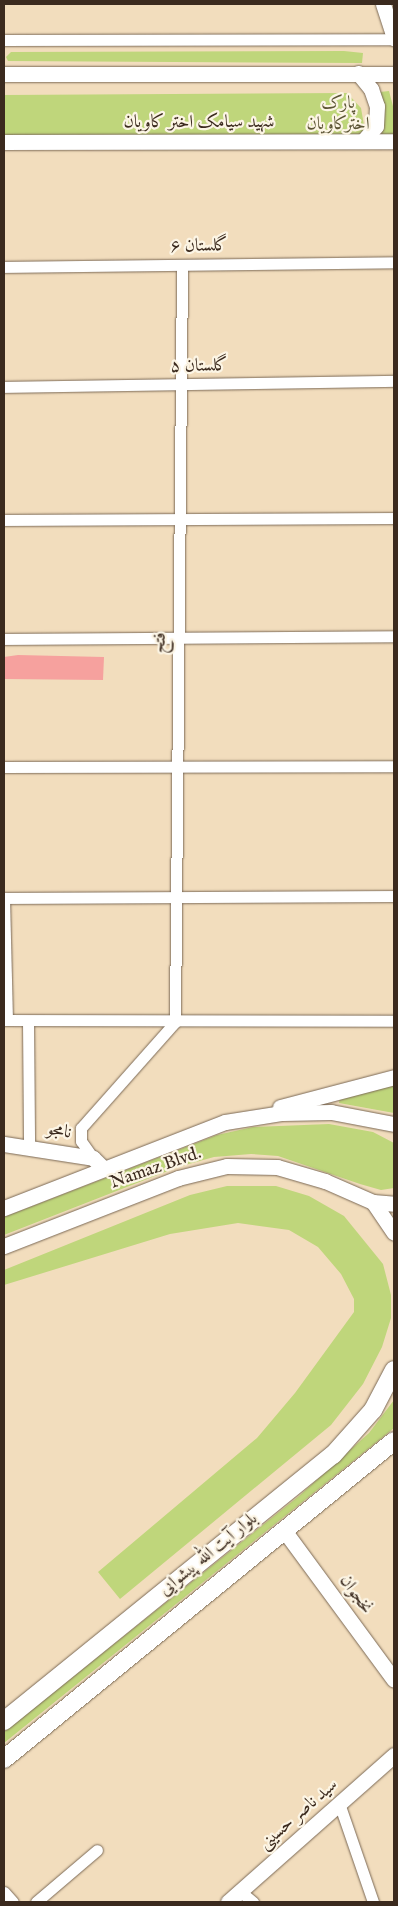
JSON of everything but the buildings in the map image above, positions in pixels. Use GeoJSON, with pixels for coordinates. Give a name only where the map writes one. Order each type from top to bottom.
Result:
{"type":"FeatureCollection","features":[{"type":"Feature","properties":{"kind":"main road","name":"بلوار آیت الله پیشوایی"},"geometry":{"type":"LineString","coordinates":[[4,1721],[333,1455],[373,1410],[394,1370]]}},
{"type":"Feature","properties":{"kind":"main road","name":"بلوار آیت الله پیشوایی"},"geometry":{"type":"LineString","coordinates":[[4,1759],[286,1533],[394,1441]]}},
{"type":"Feature","properties":{"kind":"street"},"geometry":{"type":"LineString","coordinates":[[4,40],[394,38],[383,4]]}},
{"type":"Feature","properties":{"kind":"street"},"geometry":{"type":"LineString","coordinates":[[4,74],[394,74]]}},
{"type":"Feature","properties":{"kind":"street"},"geometry":{"type":"LineString","coordinates":[[358,74],[371,89],[377,106],[376,126],[363,141]]}},
{"type":"Feature","properties":{"kind":"street","name":"شهید سیامک اختر کاویان"},"geometry":{"type":"LineString","coordinates":[[4,142],[394,141]]}},
{"type":"Feature","properties":{"kind":"street","name":"گلستان ۶"},"geometry":{"type":"LineString","coordinates":[[4,267],[394,262]]}},
{"type":"Feature","properties":{"kind":"street","name":"فتح"},"geometry":{"type":"LineString","coordinates":[[175,1022],[182,265]]}},
{"type":"Feature","properties":{"kind":"street","name":"گلستان ۵"},"geometry":{"type":"LineString","coordinates":[[4,387],[394,381]]}},
{"type":"Feature","properties":{"kind":"street"},"geometry":{"type":"LineString","coordinates":[[4,520],[394,518]]}},
{"type":"Feature","properties":{"kind":"street"},"geometry":{"type":"LineString","coordinates":[[4,639],[394,636]]}},
{"type":"Feature","properties":{"kind":"street"},"geometry":{"type":"LineString","coordinates":[[4,767],[394,766]]}},
{"type":"Feature","properties":{"kind":"street"},"geometry":{"type":"LineString","coordinates":[[394,896],[4,898],[5,1020],[175,1022],[394,1021]]}},
{"type":"Feature","properties":{"kind":"street"},"geometry":{"type":"LineString","coordinates":[[28,1021],[29,1146]]}},
{"type":"Feature","properties":{"kind":"street"},"geometry":{"type":"LineString","coordinates":[[98,1163],[81,1142],[81,1128],[175,1022]]}},
{"type":"Feature","properties":{"kind":"street"},"geometry":{"type":"LineString","coordinates":[[225,1122],[394,1076]]}},
{"type":"Feature","properties":{"kind":"street","name":"Namaz Blvd."},"geometry":{"type":"LineString","coordinates":[[4,1208],[98,1163],[225,1122],[282,1113],[331,1112],[394,1124]]}},
{"type":"Feature","properties":{"kind":"street","name":"نامجو"},"geometry":{"type":"LineString","coordinates":[[4,1144],[29,1146],[98,1163]]}},
{"type":"Feature","properties":{"kind":"street","name":"Namaz Blvd."},"geometry":{"type":"LineString","coordinates":[[4,1246],[178,1178],[227,1166],[276,1167],[326,1181],[373,1202]]}},
{"type":"Feature","properties":{"kind":"street"},"geometry":{"type":"LineString","coordinates":[[373,1202],[394,1204]]}},
{"type":"Feature","properties":{"kind":"street"},"geometry":{"type":"LineString","coordinates":[[373,1202],[394,1233]]}},
{"type":"Feature","properties":{"kind":"street","name":"نخجوان"},"geometry":{"type":"LineString","coordinates":[[286,1533],[394,1680]]}},
{"type":"Feature","properties":{"kind":"street","name":"سید ناصر حسینی"},"geometry":{"type":"LineString","coordinates":[[228,1902],[340,1806],[394,1755]]}},
{"type":"Feature","properties":{"kind":"street"},"geometry":{"type":"LineString","coordinates":[[340,1806],[373,1902]]}},
{"type":"Feature","properties":{"kind":"street"},"geometry":{"type":"LineString","coordinates":[[36,1902],[97,1850]]}},
{"type":"Feature","properties":{"kind":"street"},"geometry":{"type":"LineString","coordinates":[[4,1892],[13,1902]]}},
{"type":"Feature","properties":{"kind":"street"},"geometry":{"type":"LineString","coordinates":[[241,1892],[254,1902]]}},
{"type":"Feature","properties":{"kind":"green space"},"geometry":{"type":"Polygon","coordinates":[[[344,51],[363,53],[362,63],[8,61],[6,57],[11,52],[344,51]]]}},
{"type":"Feature","properties":{"kind":"green space"},"geometry":{"type":"Polygon","coordinates":[[[389,91],[394,110],[394,139],[381,141],[384,112],[380,92],[389,91]]]}},
{"type":"Feature","properties":{"kind":"green space","name":"پارک اخترکاویان"},"geometry":{"type":"Polygon","coordinates":[[[347,93],[361,108],[365,131],[358,136],[4,135],[4,95],[347,93]]]}},
{"type":"Feature","properties":{"kind":"green space"},"geometry":{"type":"Polygon","coordinates":[[[394,1084],[394,1113],[339,1103],[340,1097],[394,1084]]]}},
{"type":"Feature","properties":{"kind":"green space"},"geometry":{"type":"Polygon","coordinates":[[[329,1124],[373,1132],[394,1143],[394,1188],[381,1190],[278,1156],[251,1154],[214,1157],[178,1167],[4,1235],[4,1217],[217,1135],[253,1127],[329,1124]]]}},
{"type":"Feature","properties":{"kind":"green space"},"geometry":{"type":"Polygon","coordinates":[[[227,1186],[276,1186],[309,1196],[344,1216],[383,1264],[391,1295],[391,1318],[382,1347],[363,1384],[331,1425],[120,1599],[98,1572],[257,1438],[295,1393],[354,1312],[354,1299],[341,1274],[318,1247],[289,1230],[238,1223],[170,1234],[4,1285],[4,1270],[190,1195],[227,1186]]]}},
{"type":"Feature","properties":{"kind":"green space"},"geometry":{"type":"Polygon","coordinates":[[[394,1400],[394,1428],[4,1743],[4,1732],[299,1496],[369,1433],[394,1400]]]}}]}
